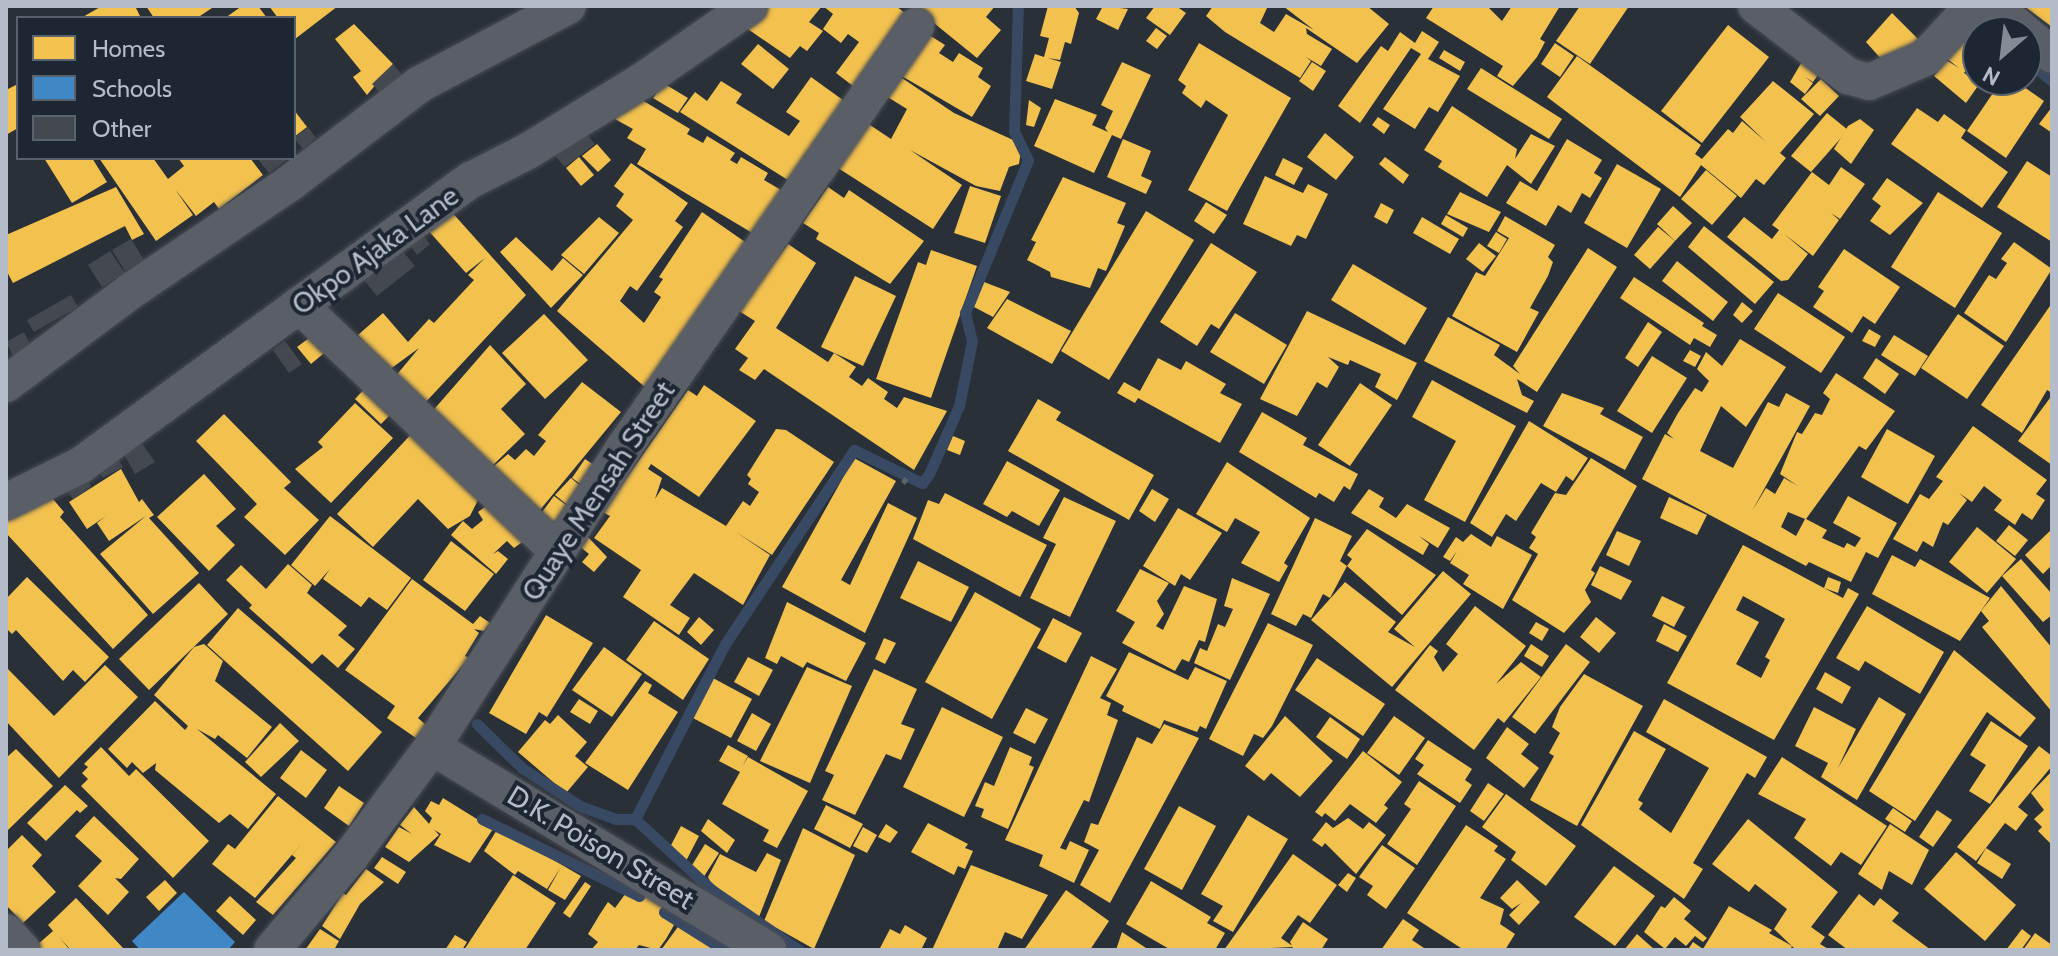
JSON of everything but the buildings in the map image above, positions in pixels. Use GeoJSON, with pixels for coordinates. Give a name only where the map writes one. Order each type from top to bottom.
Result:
{"type":"FeatureCollection","features":[{"type":"Feature","properties":{"kind":"street"},"geometry":{"type":"LineString","coordinates":[[6,384],[132,290],[290,183],[420,84],[568,6]]}},
{"type":"Feature","properties":{"kind":"street","name":"Okpo Ajaka Lane"},"geometry":{"type":"LineString","coordinates":[[6,502],[81,465],[471,180],[630,89],[750,6]]}},
{"type":"Feature","properties":{"kind":"street"},"geometry":{"type":"LineString","coordinates":[[1756,6],[1848,76],[1869,82],[1925,58],[1973,6]]}},
{"type":"Feature","properties":{"kind":"street","name":"Quaye Mensah Street"},"geometry":{"type":"LineString","coordinates":[[272,950],[350,857],[432,747],[623,449],[916,26]]}},
{"type":"Feature","properties":{"kind":"street"},"geometry":{"type":"LineString","coordinates":[[299,305],[558,552]]}},
{"type":"Feature","properties":{"kind":"street","name":"D.K. Poison Street"},"geometry":{"type":"LineString","coordinates":[[432,747],[769,950]]}},
{"type":"Feature","properties":{"kind":"street"},"geometry":{"type":"LineString","coordinates":[[6,932],[22,950]]}},
{"type":"Feature","properties":{"kind":"path"},"geometry":{"type":"LineString","coordinates":[[903,483],[910,473]]}},
{"type":"Feature","properties":{"kind":"waterway"},"geometry":{"type":"LineString","coordinates":[[635,819],[725,644],[854,450],[922,483],[929,474],[959,406],[972,341],[965,313],[1028,160],[1014,131],[1018,6]]}},
{"type":"Feature","properties":{"kind":"waterway"},"geometry":{"type":"LineString","coordinates":[[2042,73],[2052,81]]}},
{"type":"Feature","properties":{"kind":"waterway"},"geometry":{"type":"LineString","coordinates":[[477,724],[522,768],[580,806],[615,819],[635,819],[712,890],[799,950]]}},
{"type":"Feature","properties":{"kind":"waterway"},"geometry":{"type":"LineString","coordinates":[[482,819],[639,896]]}},
{"type":"Feature","properties":{"kind":"waterway"},"geometry":{"type":"LineString","coordinates":[[664,912],[724,950]]}}]}
